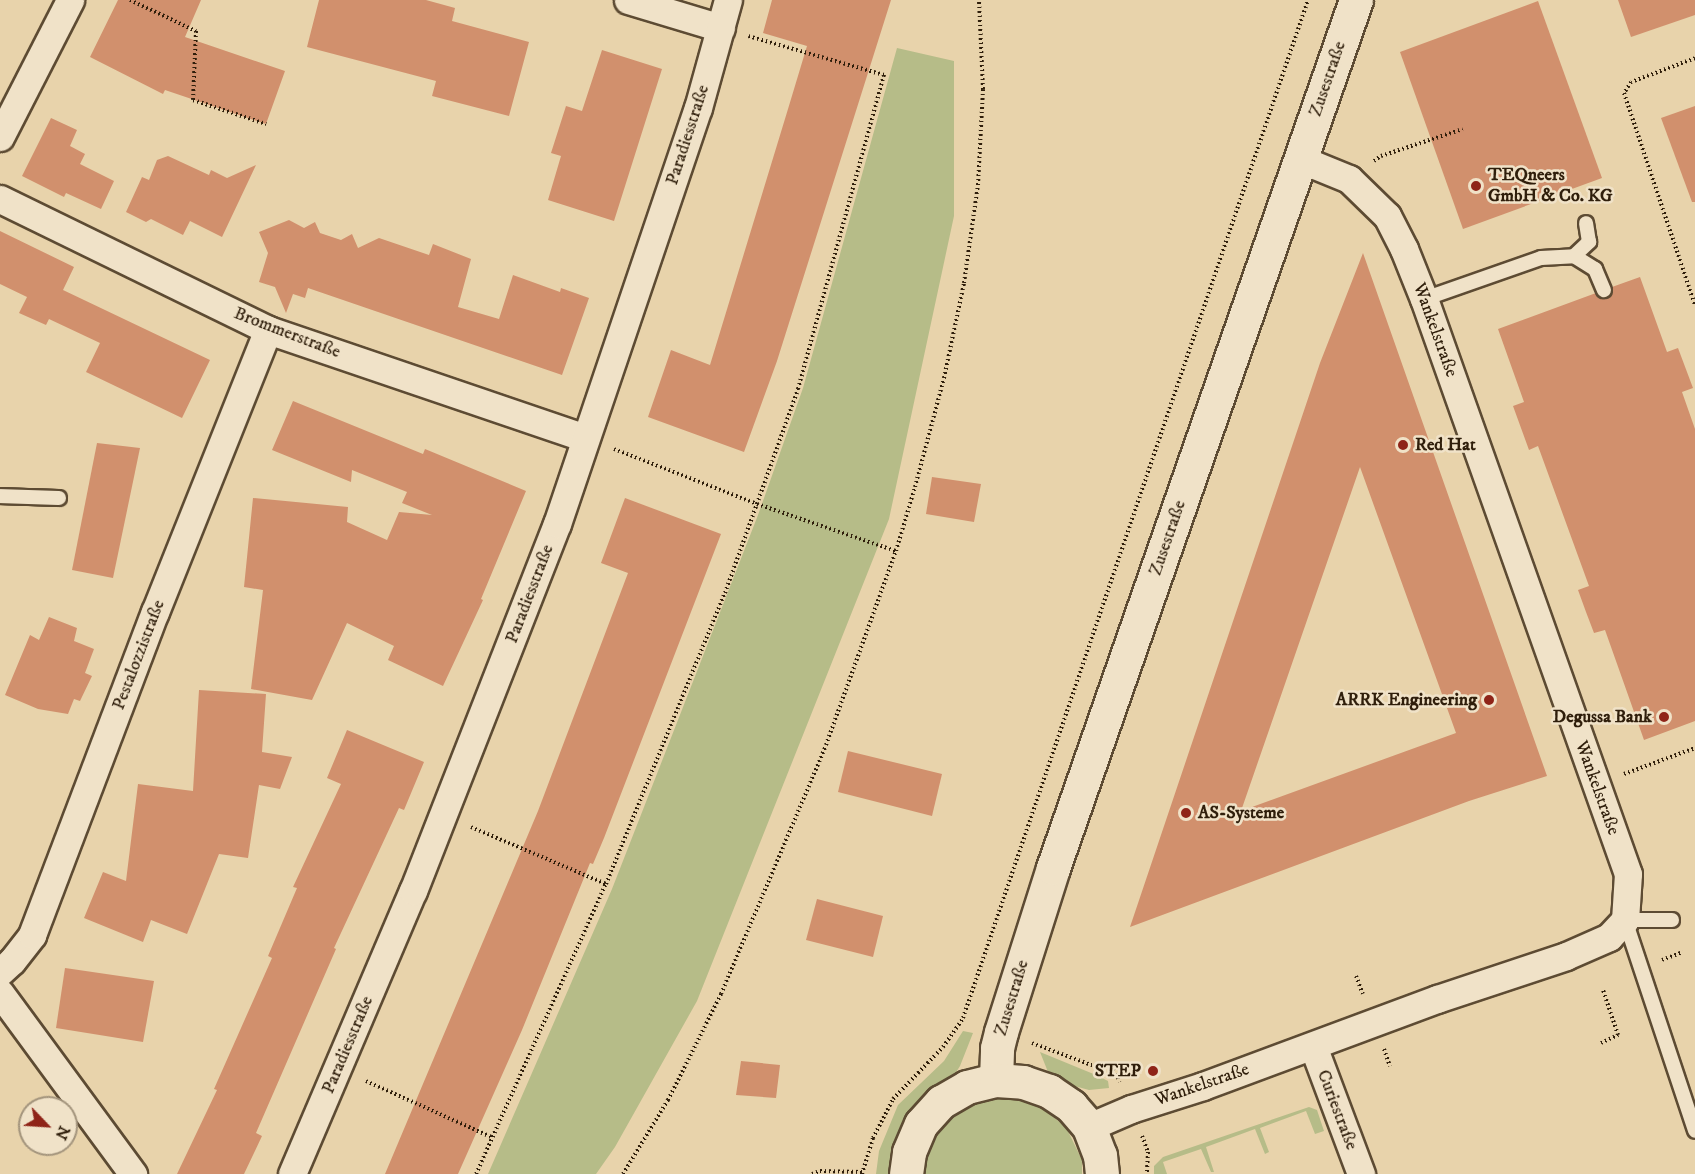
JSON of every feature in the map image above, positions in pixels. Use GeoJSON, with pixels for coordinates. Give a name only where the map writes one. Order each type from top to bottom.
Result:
{"type":"FeatureCollection","features":[{"type":"Feature","properties":{"kind":"street"},"geometry":{"type":"LineString","coordinates":[[0,137],[70,0]]}},
{"type":"Feature","properties":{"kind":"street"},"geometry":{"type":"LineString","coordinates":[[628,0],[721,28]]}},
{"type":"Feature","properties":{"kind":"street","name":"Paradiesstraße"},"geometry":{"type":"LineString","coordinates":[[292,1174],[443,816],[557,524],[698,108],[728,0]]}},
{"type":"Feature","properties":{"kind":"street","name":"Zusestraße"},"geometry":{"type":"LineString","coordinates":[[996,1080],[997,1048],[1001,1032],[1053,868],[1356,0]]}},
{"type":"Feature","properties":{"kind":"street","name":"Wankelstraße"},"geometry":{"type":"LineString","coordinates":[[1089,1127],[1131,1109],[1313,1046],[1437,999],[1566,956],[1608,937],[1625,920],[1628,874],[1424,299],[1387,216],[1349,179],[1300,159]]}},
{"type":"Feature","properties":{"kind":"street","name":"Brommerstraße"},"geometry":{"type":"LineString","coordinates":[[0,199],[268,330],[585,438]]}},
{"type":"Feature","properties":{"kind":"street","name":"Pestalozzistraße"},"geometry":{"type":"LineString","coordinates":[[0,972],[32,935],[155,612],[268,330]]}},
{"type":"Feature","properties":{"kind":"street"},"geometry":{"type":"LineString","coordinates":[[0,993],[133,1174]]}},
{"type":"Feature","properties":{"kind":"street","name":"Curiestraße"},"geometry":{"type":"LineString","coordinates":[[1313,1046],[1361,1174]]}},
{"type":"Feature","properties":{"kind":"street"},"geometry":{"type":"LineString","coordinates":[[906,1174],[909,1152],[921,1125],[941,1102],[967,1087],[996,1080],[1023,1082],[1049,1091],[1071,1106],[1089,1127],[1100,1155],[1102,1174]]}},
{"type":"Feature","properties":{"kind":"lane"},"geometry":{"type":"LineString","coordinates":[[1574,256],[1589,242],[1586,223]]}},
{"type":"Feature","properties":{"kind":"lane"},"geometry":{"type":"LineString","coordinates":[[1424,299],[1541,258],[1574,256],[1595,269],[1605,290]]}},
{"type":"Feature","properties":{"kind":"lane"},"geometry":{"type":"LineString","coordinates":[[0,496],[59,498]]}},
{"type":"Feature","properties":{"kind":"lane"},"geometry":{"type":"LineString","coordinates":[[1672,920],[1625,920],[1695,1131]]}},
{"type":"Feature","properties":{"kind":"path"},"geometry":{"type":"LineString","coordinates":[[130,0],[196,31],[193,100],[267,124]]}},
{"type":"Feature","properties":{"kind":"path"},"geometry":{"type":"LineString","coordinates":[[623,1174],[668,1100],[722,994],[826,745],[896,551],[944,378],[966,272],[978,185],[982,99],[979,0]]}},
{"type":"Feature","properties":{"kind":"path"},"geometry":{"type":"LineString","coordinates":[[963,1018],[1308,0]]}},
{"type":"Feature","properties":{"kind":"path"},"geometry":{"type":"LineString","coordinates":[[476,1174],[606,885],[725,593],[798,389],[884,75],[721,28]]}},
{"type":"Feature","properties":{"kind":"path"},"geometry":{"type":"LineString","coordinates":[[1695,58],[1631,82],[1624,93],[1695,305]]}},
{"type":"Feature","properties":{"kind":"path"},"geometry":{"type":"LineString","coordinates":[[1349,179],[1381,156],[1463,129]]}},
{"type":"Feature","properties":{"kind":"path"},"geometry":{"type":"LineString","coordinates":[[585,438],[757,504],[896,551]]}},
{"type":"Feature","properties":{"kind":"path"},"geometry":{"type":"LineString","coordinates":[[1595,785],[1695,748]]}},
{"type":"Feature","properties":{"kind":"path"},"geometry":{"type":"LineString","coordinates":[[443,816],[606,885]]}},
{"type":"Feature","properties":{"kind":"path"},"geometry":{"type":"LineString","coordinates":[[1601,1043],[1618,1035],[1604,990]]}},
{"type":"Feature","properties":{"kind":"path"},"geometry":{"type":"LineString","coordinates":[[338,1068],[491,1137]]}},
{"type":"Feature","properties":{"kind":"path"},"geometry":{"type":"LineString","coordinates":[[812,1174],[820,1171],[862,1172]]}},
{"type":"Feature","properties":{"kind":"green space"},"geometry":{"type":"Polygon","coordinates":[[[897,48],[954,61],[954,216],[889,519],[697,1001],[615,1147],[596,1174],[488,1174],[612,889],[758,515],[803,388],[897,48]]]}},
{"type":"Feature","properties":{"kind":"green space"},"geometry":{"type":"Polygon","coordinates":[[[963,1031],[973,1033],[960,1066],[891,1174],[876,1174],[879,1151],[898,1105],[944,1061],[963,1031]]]}},
{"type":"Feature","properties":{"kind":"green space"},"geometry":{"type":"Polygon","coordinates":[[[1040,1052],[1108,1081],[1109,1088],[1089,1090],[1067,1084],[1048,1072],[1040,1052]]]}},
{"type":"Feature","properties":{"kind":"green space"},"geometry":{"type":"Polygon","coordinates":[[[1003,1097],[1038,1105],[1066,1127],[1082,1160],[1082,1174],[924,1174],[923,1161],[939,1128],[967,1105],[1003,1097]]]}},
{"type":"Feature","properties":{"kind":"green space"},"geometry":{"type":"Polygon","coordinates":[[[1309,1107],[1317,1110],[1324,1131],[1315,1134],[1306,1111],[1260,1128],[1269,1152],[1265,1154],[1255,1129],[1206,1147],[1214,1172],[1211,1172],[1201,1149],[1163,1162],[1167,1174],[1154,1174],[1154,1166],[1163,1157],[1309,1107]]]}},
{"type":"Feature","properties":{"kind":"building"},"geometry":{"type":"Polygon","coordinates":[[[118,0],[201,0],[185,37],[285,71],[266,124],[165,90],[163,94],[90,57],[118,0]]]}},
{"type":"Feature","properties":{"kind":"building"},"geometry":{"type":"Polygon","coordinates":[[[319,0],[426,0],[455,8],[452,21],[529,42],[509,116],[432,96],[436,81],[307,47],[319,0]]]}},
{"type":"Feature","properties":{"kind":"building"},"geometry":{"type":"Polygon","coordinates":[[[772,0],[891,0],[777,361],[744,452],[648,417],[671,350],[710,365],[807,46],[763,33],[772,0]]]}},
{"type":"Feature","properties":{"kind":"building"},"geometry":{"type":"Polygon","coordinates":[[[1618,0],[1695,0],[1695,15],[1631,37],[1618,0]]]}},
{"type":"Feature","properties":{"kind":"building"},"geometry":{"type":"Polygon","coordinates":[[[1538,1],[1602,178],[1463,229],[1400,52],[1538,1]]]}},
{"type":"Feature","properties":{"kind":"building"},"geometry":{"type":"Polygon","coordinates":[[[602,50],[662,69],[614,221],[548,200],[561,156],[551,153],[566,106],[582,111],[602,50]]]}},
{"type":"Feature","properties":{"kind":"building"},"geometry":{"type":"Polygon","coordinates":[[[1695,106],[1695,202],[1692,202],[1661,118],[1695,106]]]}},
{"type":"Feature","properties":{"kind":"building"},"geometry":{"type":"Polygon","coordinates":[[[51,118],[77,130],[70,146],[85,154],[80,164],[114,181],[101,209],[66,193],[64,197],[22,176],[51,118]]]}},
{"type":"Feature","properties":{"kind":"building"},"geometry":{"type":"Polygon","coordinates":[[[168,156],[209,175],[211,170],[227,178],[256,165],[222,237],[190,221],[183,235],[151,219],[146,222],[126,212],[142,177],[149,180],[157,160],[168,156]]]}},
{"type":"Feature","properties":{"kind":"building"},"geometry":{"type":"Polygon","coordinates":[[[289,220],[304,228],[315,222],[320,233],[341,240],[352,234],[358,248],[379,238],[429,255],[433,244],[471,259],[458,307],[499,319],[513,275],[560,292],[561,288],[589,298],[562,375],[308,288],[305,298],[293,294],[286,313],[275,287],[259,282],[268,253],[259,232],[289,220]]]}},
{"type":"Feature","properties":{"kind":"building"},"geometry":{"type":"Polygon","coordinates":[[[0,231],[74,267],[63,290],[210,360],[182,418],[86,372],[100,343],[49,319],[46,325],[19,313],[27,297],[0,284],[0,231]]]}},
{"type":"Feature","properties":{"kind":"building"},"geometry":{"type":"Polygon","coordinates":[[[1363,253],[1547,776],[1469,801],[1130,927],[1320,363],[1363,253]],[[1360,467],[1241,811],[1456,733],[1360,467]]]}},
{"type":"Feature","properties":{"kind":"building"},"geometry":{"type":"Polygon","coordinates":[[[1640,277],[1667,352],[1678,348],[1693,388],[1682,392],[1695,429],[1695,721],[1644,740],[1605,630],[1594,633],[1578,590],[1589,586],[1538,446],[1529,450],[1513,406],[1524,402],[1498,329],[1596,293],[1599,297],[1607,298],[1611,295],[1612,287],[1640,277]]]}},
{"type":"Feature","properties":{"kind":"building"},"geometry":{"type":"Polygon","coordinates":[[[293,401],[423,454],[425,449],[526,491],[481,599],[483,600],[443,686],[388,660],[394,646],[347,623],[312,700],[251,689],[263,590],[244,587],[253,498],[348,507],[347,522],[387,540],[399,512],[432,515],[402,503],[407,492],[352,470],[351,482],[272,450],[293,401]]]}},
{"type":"Feature","properties":{"kind":"building"},"geometry":{"type":"Polygon","coordinates":[[[97,443],[140,448],[113,578],[72,570],[97,443]]]}},
{"type":"Feature","properties":{"kind":"building"},"geometry":{"type":"Polygon","coordinates":[[[932,477],[981,484],[974,522],[926,514],[932,477]]]}},
{"type":"Feature","properties":{"kind":"building"},"geometry":{"type":"Polygon","coordinates":[[[625,498],[721,534],[604,838],[593,864],[590,863],[522,1030],[458,1174],[385,1174],[538,811],[628,573],[601,563],[625,498]]]}},
{"type":"Feature","properties":{"kind":"building"},"geometry":{"type":"Polygon","coordinates":[[[49,617],[77,628],[74,641],[94,649],[85,673],[92,676],[80,701],[74,699],[68,714],[38,709],[5,695],[30,635],[39,640],[49,617]]]}},
{"type":"Feature","properties":{"kind":"building"},"geometry":{"type":"Polygon","coordinates":[[[199,690],[266,694],[262,752],[292,757],[280,789],[259,785],[248,858],[219,854],[187,934],[151,920],[143,942],[84,918],[103,872],[126,881],[138,784],[193,791],[199,690]]]}},
{"type":"Feature","properties":{"kind":"building"},"geometry":{"type":"Polygon","coordinates":[[[347,730],[424,762],[404,810],[399,808],[334,948],[336,949],[256,1133],[262,1136],[244,1174],[177,1174],[217,1090],[214,1089],[272,958],[268,956],[297,888],[293,887],[341,784],[327,778],[347,730]]]}},
{"type":"Feature","properties":{"kind":"building"},"geometry":{"type":"Polygon","coordinates":[[[848,751],[942,774],[932,816],[838,792],[848,751]]]}},
{"type":"Feature","properties":{"kind":"building"},"geometry":{"type":"Polygon","coordinates":[[[817,899],[883,916],[873,957],[806,940],[817,899]]]}},
{"type":"Feature","properties":{"kind":"building"},"geometry":{"type":"Polygon","coordinates":[[[65,968],[154,981],[143,1042],[56,1028],[65,968]]]}},
{"type":"Feature","properties":{"kind":"building"},"geometry":{"type":"Polygon","coordinates":[[[741,1061],[780,1065],[776,1098],[736,1095],[741,1061]]]}},
{"type":"Feature","properties":{"kind":"place","name":"TEQneers GmbH & Co. KG"},"geometry":{"type":"Point","coordinates":[1476,186]}},
{"type":"Feature","properties":{"kind":"place","name":"Red Hat"},"geometry":{"type":"Point","coordinates":[1403,445]}},
{"type":"Feature","properties":{"kind":"place","name":"ARRK Engineering"},"geometry":{"type":"Point","coordinates":[1489,700]}},
{"type":"Feature","properties":{"kind":"place","name":"Degussa Bank"},"geometry":{"type":"Point","coordinates":[1664,717]}},
{"type":"Feature","properties":{"kind":"place","name":"AS-Systeme"},"geometry":{"type":"Point","coordinates":[1186,813]}},
{"type":"Feature","properties":{"kind":"place","name":"STEP"},"geometry":{"type":"Point","coordinates":[1153,1071]}}]}
